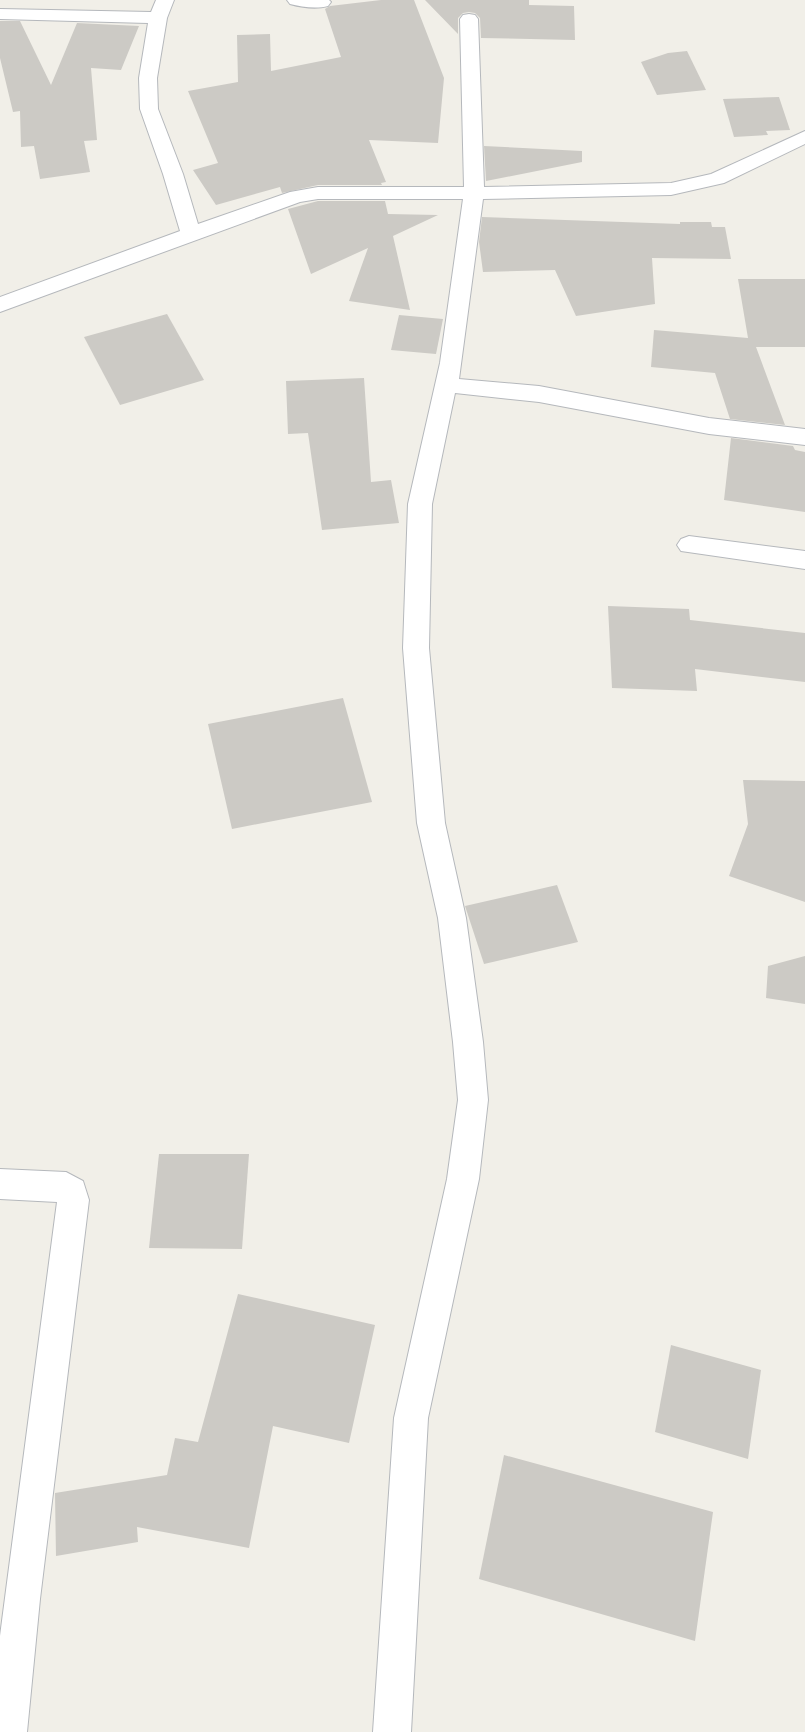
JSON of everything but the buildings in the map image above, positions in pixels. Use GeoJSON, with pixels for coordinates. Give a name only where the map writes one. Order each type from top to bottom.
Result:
{"type":"FeatureCollection","features":[{"type":"Feature","properties":{"kind":"street"},"geometry":{"type":"LineString","coordinates":[[165,0],[158,18],[148,78],[149,109],[191,233]]}},
{"type":"Feature","properties":{"kind":"street"},"geometry":{"type":"LineString","coordinates":[[296,0],[322,2]]}},
{"type":"Feature","properties":{"kind":"street"},"geometry":{"type":"LineString","coordinates":[[0,14],[158,18]]}},
{"type":"Feature","properties":{"kind":"street"},"geometry":{"type":"LineString","coordinates":[[392,1732],[410,1418],[463,1179],[473,1100],[468,1042],[452,918],[431,823],[416,648],[420,504],[451,363],[474,194],[471,144],[469,19]]}},
{"type":"Feature","properties":{"kind":"street"},"geometry":{"type":"LineString","coordinates":[[0,305],[191,233],[297,196],[318,193],[474,194],[671,189],[717,179],[805,137]]}},
{"type":"Feature","properties":{"kind":"street"},"geometry":{"type":"LineString","coordinates":[[446,385],[539,394],[709,426],[805,437]]}},
{"type":"Feature","properties":{"kind":"street"},"geometry":{"type":"LineString","coordinates":[[688,545],[805,560]]}},
{"type":"Feature","properties":{"kind":"street"},"geometry":{"type":"LineString","coordinates":[[0,1184],[66,1187],[72,1192],[73,1200],[22,1599],[8,1732]]}}]}
